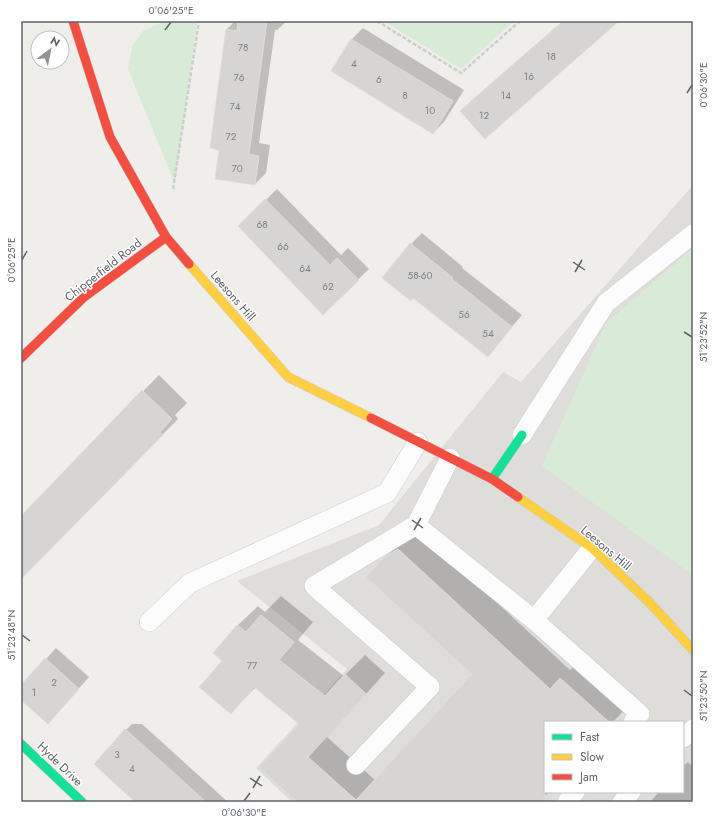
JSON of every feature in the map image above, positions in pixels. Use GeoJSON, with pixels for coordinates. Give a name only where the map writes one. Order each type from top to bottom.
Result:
{"type":"FeatureCollection","features":[{"type":"Feature","properties":{"kind":"street","name":"Leesons Hill"},"geometry":{"type":"LineString","coordinates":[[73,21],[110,136],[166,237],[288,377],[492,479],[592,548],[649,602],[693,650]]}},
{"type":"Feature","properties":{"kind":"street","name":"Chipperfield Road"},"geometry":{"type":"LineString","coordinates":[[21,358],[84,297],[166,237]]}},
{"type":"Feature","properties":{"kind":"street"},"geometry":{"type":"LineString","coordinates":[[492,479],[522,435]]}},
{"type":"Feature","properties":{"kind":"street","name":"Hyde Drive"},"geometry":{"type":"LineString","coordinates":[[21,744],[82,802]]}},
{"type":"Feature","properties":{"kind":"lane"},"geometry":{"type":"LineString","coordinates":[[522,435],[606,303],[693,234]]}},
{"type":"Feature","properties":{"kind":"lane"},"geometry":{"type":"LineString","coordinates":[[149,622],[190,584],[387,493],[418,442]]}},
{"type":"Feature","properties":{"kind":"lane"},"geometry":{"type":"LineString","coordinates":[[356,764],[430,687],[314,586],[416,525],[450,458]]}},
{"type":"Feature","properties":{"kind":"lane"},"geometry":{"type":"LineString","coordinates":[[416,525],[534,620],[640,714],[634,721]]}},
{"type":"Feature","properties":{"kind":"lane"},"geometry":{"type":"LineString","coordinates":[[534,620],[592,548]]}},
{"type":"Feature","properties":{"kind":"lane"},"geometry":{"type":"LineString","coordinates":[[684,737],[693,729]]}},
{"type":"Feature","properties":{"kind":"lane"},"geometry":{"type":"LineString","coordinates":[[567,802],[574,793]]}},
{"type":"Feature","properties":{"kind":"lane"},"geometry":{"type":"LineString","coordinates":[[622,802],[630,793]]}},
{"type":"Feature","properties":{"kind":"path"},"geometry":{"type":"LineString","coordinates":[[173,191],[199,21]]}},
{"type":"Feature","properties":{"kind":"path"},"geometry":{"type":"LineString","coordinates":[[377,21],[461,73],[520,21]]}},
{"type":"Feature","properties":{"kind":"shaded area"},"geometry":{"type":"Polygon","coordinates":[[[693,185],[693,802],[292,802],[256,768],[347,669],[237,581],[379,525],[503,372],[521,382],[693,185]]]}},
{"type":"Feature","properties":{"kind":"green space"},"geometry":{"type":"Polygon","coordinates":[[[164,21],[197,21],[175,184],[128,69],[132,47],[143,31],[164,21]]]}},
{"type":"Feature","properties":{"kind":"green space"},"geometry":{"type":"Polygon","coordinates":[[[384,21],[514,21],[461,69],[384,21]]]}},
{"type":"Feature","properties":{"kind":"green space"},"geometry":{"type":"Polygon","coordinates":[[[693,248],[693,575],[542,466],[606,323],[693,248]]]}},
{"type":"Feature","properties":{"kind":"building"},"geometry":{"type":"Polygon","coordinates":[[[238,21],[267,21],[249,154],[259,156],[255,185],[215,179],[219,150],[210,148],[226,29],[237,31],[238,21]]]}},
{"type":"Feature","properties":{"kind":"building"},"geometry":{"type":"Polygon","coordinates":[[[564,21],[619,21],[485,139],[460,111],[564,21]]]}},
{"type":"Feature","properties":{"kind":"building"},"geometry":{"type":"Polygon","coordinates":[[[351,39],[453,101],[433,134],[331,71],[351,39]]]}},
{"type":"Feature","properties":{"kind":"building"},"geometry":{"type":"Polygon","coordinates":[[[265,199],[330,265],[337,258],[359,280],[323,315],[238,226],[265,199]]]}},
{"type":"Feature","properties":{"kind":"building"},"geometry":{"type":"Polygon","coordinates":[[[410,243],[512,327],[488,357],[413,298],[411,301],[382,278],[410,243]]]}},
{"type":"Feature","properties":{"kind":"building"},"geometry":{"type":"Polygon","coordinates":[[[142,390],[172,419],[160,432],[163,435],[21,579],[21,516],[142,390]]]}},
{"type":"Feature","properties":{"kind":"building"},"geometry":{"type":"Polygon","coordinates":[[[398,549],[550,689],[560,678],[608,721],[544,721],[545,802],[297,802],[259,767],[299,724],[254,687],[231,714],[199,687],[222,661],[213,653],[237,625],[246,632],[261,615],[294,642],[279,660],[325,696],[345,674],[366,694],[308,757],[356,800],[472,674],[366,577],[384,557],[398,549]]]}},
{"type":"Feature","properties":{"kind":"building"},"geometry":{"type":"Polygon","coordinates":[[[45,658],[79,689],[48,724],[21,700],[21,685],[45,658]]]}},
{"type":"Feature","properties":{"kind":"building"},"geometry":{"type":"Polygon","coordinates":[[[125,729],[206,802],[135,802],[94,764],[125,729]]]}},
{"type":"Feature","properties":{"kind":"traffic: fast"},"geometry":{"type":"LineString","coordinates":[[492,479],[522,435]]}},
{"type":"Feature","properties":{"kind":"traffic: fast"},"geometry":{"type":"LineString","coordinates":[[21,744],[82,802]]}},
{"type":"Feature","properties":{"kind":"traffic: slow"},"geometry":{"type":"LineString","coordinates":[[189,264],[288,377],[371,418]]}},
{"type":"Feature","properties":{"kind":"traffic: slow"},"geometry":{"type":"LineString","coordinates":[[518,497],[592,548],[649,602],[693,650]]}},
{"type":"Feature","properties":{"kind":"traffic: jam"},"geometry":{"type":"LineString","coordinates":[[73,21],[110,137],[166,237],[189,264]]}},
{"type":"Feature","properties":{"kind":"traffic: jam"},"geometry":{"type":"LineString","coordinates":[[21,358],[84,297],[166,237]]}},
{"type":"Feature","properties":{"kind":"traffic: jam"},"geometry":{"type":"LineString","coordinates":[[371,418],[492,479],[518,497]]}}]}
